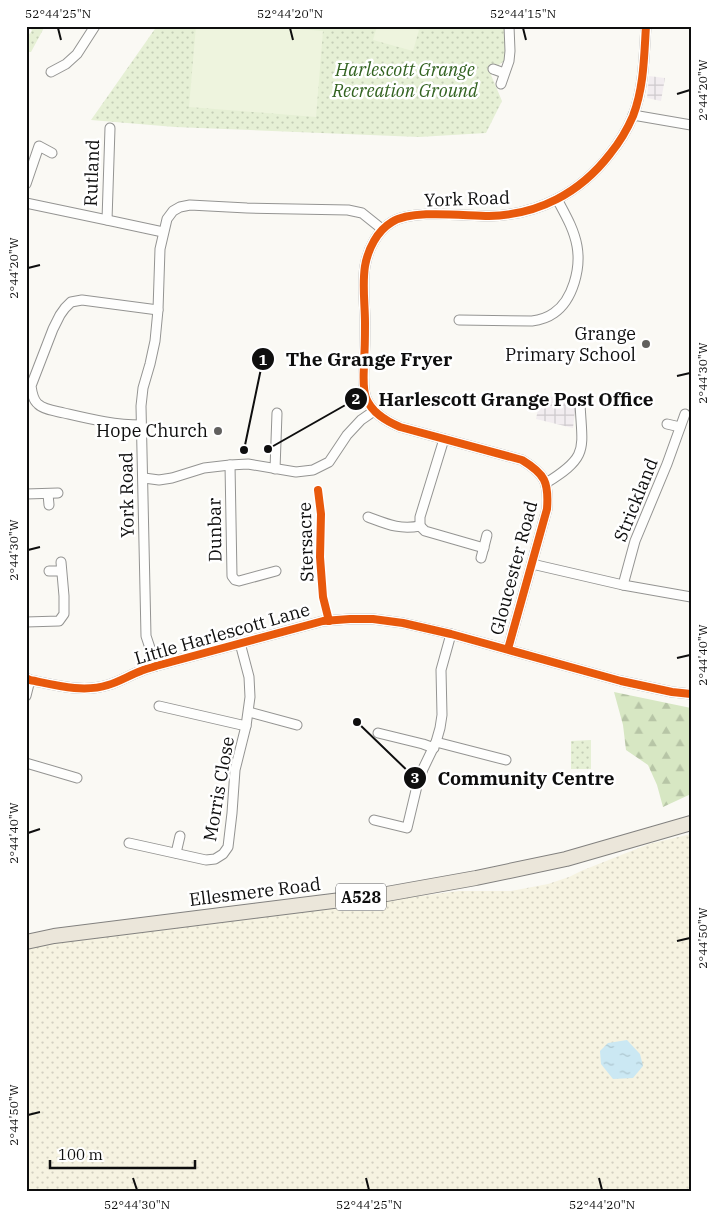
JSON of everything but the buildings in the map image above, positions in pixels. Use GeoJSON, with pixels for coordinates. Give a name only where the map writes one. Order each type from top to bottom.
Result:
{"type":"FeatureCollection","features":[{"type":"Feature","properties":{"kind":"main road","name":"Ellesmere Road"},"geometry":{"type":"LineString","coordinates":[[26,942],[54,936],[381,895],[467,880],[566,859],[691,823]]}},
{"type":"Feature","properties":{"kind":"street"},"geometry":{"type":"LineString","coordinates":[[51,72],[66,64],[77,54],[95,26]]}},
{"type":"Feature","properties":{"kind":"street"},"geometry":{"type":"LineString","coordinates":[[501,84],[510,51],[509,26]]}},
{"type":"Feature","properties":{"kind":"street","name":"York Road"},"geometry":{"type":"LineString","coordinates":[[156,666],[146,636],[144,478],[141,425],[143,388],[155,341],[160,250],[167,219],[173,211],[190,204],[247,208],[348,210],[362,213],[375,222],[382,230],[393,222],[418,215],[482,216],[530,210],[577,188],[602,164],[625,132],[640,94],[644,70],[646,26]]}},
{"type":"Feature","properties":{"kind":"street"},"geometry":{"type":"LineString","coordinates":[[493,69],[504,73]]}},
{"type":"Feature","properties":{"kind":"street"},"geometry":{"type":"LineString","coordinates":[[633,115],[691,125]]}},
{"type":"Feature","properties":{"kind":"street","name":"Rutland"},"geometry":{"type":"LineString","coordinates":[[107,220],[110,128]]}},
{"type":"Feature","properties":{"kind":"street"},"geometry":{"type":"LineString","coordinates":[[26,184],[35,144],[52,153]]}},
{"type":"Feature","properties":{"kind":"street"},"geometry":{"type":"LineString","coordinates":[[459,320],[542,320],[555,313],[564,303],[574,287],[578,266],[577,246],[570,225],[557,199]]}},
{"type":"Feature","properties":{"kind":"street","name":"Rutland"},"geometry":{"type":"LineString","coordinates":[[26,204],[163,232]]}},
{"type":"Feature","properties":{"kind":"street"},"geometry":{"type":"LineString","coordinates":[[144,478],[159,480],[204,468],[248,464],[296,472],[313,470],[328,463],[361,420],[374,411],[366,398],[363,385],[364,284],[365,266],[369,253],[382,230]]}},
{"type":"Feature","properties":{"kind":"street"},"geometry":{"type":"LineString","coordinates":[[141,425],[104,423],[48,410],[38,405],[32,396],[31,386],[53,329],[65,308],[72,302],[82,300],[158,310]]}},
{"type":"Feature","properties":{"kind":"street"},"geometry":{"type":"LineString","coordinates":[[546,483],[573,464],[579,455],[582,446],[580,403]]}},
{"type":"Feature","properties":{"kind":"street","name":"Gloucester Road"},"geometry":{"type":"LineString","coordinates":[[374,411],[387,421],[400,427],[522,460],[534,467],[546,483],[548,495],[547,509],[508,650]]}},
{"type":"Feature","properties":{"kind":"street"},"geometry":{"type":"LineString","coordinates":[[275,469],[277,413]]}},
{"type":"Feature","properties":{"kind":"street","name":"Strickland"},"geometry":{"type":"LineString","coordinates":[[623,585],[635,541],[664,472],[685,414]]}},
{"type":"Feature","properties":{"kind":"street"},"geometry":{"type":"LineString","coordinates":[[667,424],[680,427]]}},
{"type":"Feature","properties":{"kind":"street"},"geometry":{"type":"LineString","coordinates":[[444,439],[420,517],[420,526],[425,531],[484,548]]}},
{"type":"Feature","properties":{"kind":"street","name":"Dunbar"},"geometry":{"type":"LineString","coordinates":[[230,465],[232,576],[234,580],[239,581],[276,571]]}},
{"type":"Feature","properties":{"kind":"street"},"geometry":{"type":"LineString","coordinates":[[26,494],[53,493],[49,505]]}},
{"type":"Feature","properties":{"kind":"street"},"geometry":{"type":"LineString","coordinates":[[368,517],[401,528],[420,526]]}},
{"type":"Feature","properties":{"kind":"street"},"geometry":{"type":"LineString","coordinates":[[481,558],[487,536]]}},
{"type":"Feature","properties":{"kind":"street"},"geometry":{"type":"LineString","coordinates":[[532,564],[623,585],[691,597]]}},
{"type":"Feature","properties":{"kind":"street"},"geometry":{"type":"LineString","coordinates":[[26,622],[59,621],[64,614],[61,566],[50,570]]}},
{"type":"Feature","properties":{"kind":"street","name":"Little Harlescott Lane"},"geometry":{"type":"LineString","coordinates":[[28,679],[76,688],[102,687],[156,666],[323,621],[374,619],[403,623],[451,634],[621,681],[672,692],[691,694]]}},
{"type":"Feature","properties":{"kind":"street"},"geometry":{"type":"LineString","coordinates":[[374,820],[407,828],[422,769],[435,745],[442,715],[442,670],[451,634]]}},
{"type":"Feature","properties":{"kind":"street","name":"Morris Close"},"geometry":{"type":"LineString","coordinates":[[129,842],[206,860],[215,859],[223,854],[228,846],[235,770],[249,712],[250,697],[249,677],[240,643]]}},
{"type":"Feature","properties":{"kind":"street"},"geometry":{"type":"LineString","coordinates":[[26,696],[28,679]]}},
{"type":"Feature","properties":{"kind":"street","name":"Morris Close"},"geometry":{"type":"LineString","coordinates":[[159,706],[246,726]]}},
{"type":"Feature","properties":{"kind":"street"},"geometry":{"type":"LineString","coordinates":[[249,712],[297,725]]}},
{"type":"Feature","properties":{"kind":"street"},"geometry":{"type":"LineString","coordinates":[[378,733],[506,760]]}},
{"type":"Feature","properties":{"kind":"street"},"geometry":{"type":"LineString","coordinates":[[26,763],[77,778]]}},
{"type":"Feature","properties":{"kind":"street"},"geometry":{"type":"LineString","coordinates":[[176,853],[180,836]]}},
{"type":"Feature","properties":{"kind":"shaded area"},"geometry":{"type":"Polygon","coordinates":[[[649,76],[665,78],[661,101],[647,98],[649,76]]]}},
{"type":"Feature","properties":{"kind":"shaded area"},"geometry":{"type":"Polygon","coordinates":[[[541,394],[576,401],[573,428],[536,419],[541,394]]]}},
{"type":"Feature","properties":{"kind":"shaded area"},"geometry":{"type":"Polygon","coordinates":[[[691,834],[691,1192],[26,1192],[26,946],[459,891],[511,891],[548,884],[649,844],[691,834]]]}},
{"type":"Feature","properties":{"kind":"green space"},"geometry":{"type":"Polygon","coordinates":[[[26,26],[45,26],[31,52],[26,52],[26,34],[27,32],[30,34],[32,30],[26,26]]]}},
{"type":"Feature","properties":{"kind":"green space","name":"Harlescott Grange Recreation Ground"},"geometry":{"type":"Polygon","coordinates":[[[157,26],[504,26],[507,59],[493,69],[491,75],[502,101],[486,133],[419,137],[175,127],[91,120],[157,26]]]}},
{"type":"Feature","properties":{"kind":"green space"},"geometry":{"type":"Polygon","coordinates":[[[196,26],[265,26],[323,31],[316,117],[189,107],[196,26]]]}},
{"type":"Feature","properties":{"kind":"green space"},"geometry":{"type":"Polygon","coordinates":[[[377,26],[405,26],[419,30],[413,51],[373,40],[377,26]]]}},
{"type":"Feature","properties":{"kind":"green space"},"geometry":{"type":"Polygon","coordinates":[[[614,692],[691,708],[691,794],[663,807],[657,785],[648,765],[626,750],[623,725],[614,692]]]}},
{"type":"Feature","properties":{"kind":"green space"},"geometry":{"type":"Polygon","coordinates":[[[591,740],[591,769],[571,769],[571,741],[591,740]]]}},
{"type":"Feature","properties":{"kind":"water"},"geometry":{"type":"Polygon","coordinates":[[[627,1040],[640,1054],[643,1066],[633,1078],[613,1079],[601,1064],[600,1051],[608,1043],[627,1040]]]}},
{"type":"Feature","properties":{"kind":"cycle path"},"geometry":{"type":"LineString","coordinates":[[508,649],[547,509],[546,485],[541,475],[522,460],[400,427],[385,419],[372,408],[366,398],[364,385],[364,280],[366,260],[374,241],[382,230],[401,218],[425,214],[507,215],[541,206],[557,199],[585,180],[598,168],[620,141],[633,116],[641,83],[646,26]]}},
{"type":"Feature","properties":{"kind":"cycle path","name":"Stersacre"},"geometry":{"type":"LineString","coordinates":[[318,490],[321,514],[320,557],[323,597],[329,621]]}},
{"type":"Feature","properties":{"kind":"cycle path"},"geometry":{"type":"LineString","coordinates":[[26,678],[59,686],[98,687],[112,684],[156,666],[323,621],[373,619],[403,623],[451,634],[621,681],[672,692],[691,694]]}},
{"type":"Feature","properties":{"kind":"place","name":"Grange Primary School"},"geometry":{"type":"Point","coordinates":[646,344]}},
{"type":"Feature","properties":{"kind":"place","name":"Hope Church"},"geometry":{"type":"Point","coordinates":[218,431]}},
{"type":"Feature","properties":{"kind":"place","name":"Harlescott Grange Post Office"},"geometry":{"type":"Point","coordinates":[268,449]}},
{"type":"Feature","properties":{"kind":"place","name":"The Grange Fryer"},"geometry":{"type":"Point","coordinates":[244,450]}},
{"type":"Feature","properties":{"kind":"place","name":"Community Centre"},"geometry":{"type":"Point","coordinates":[357,722]}}]}
